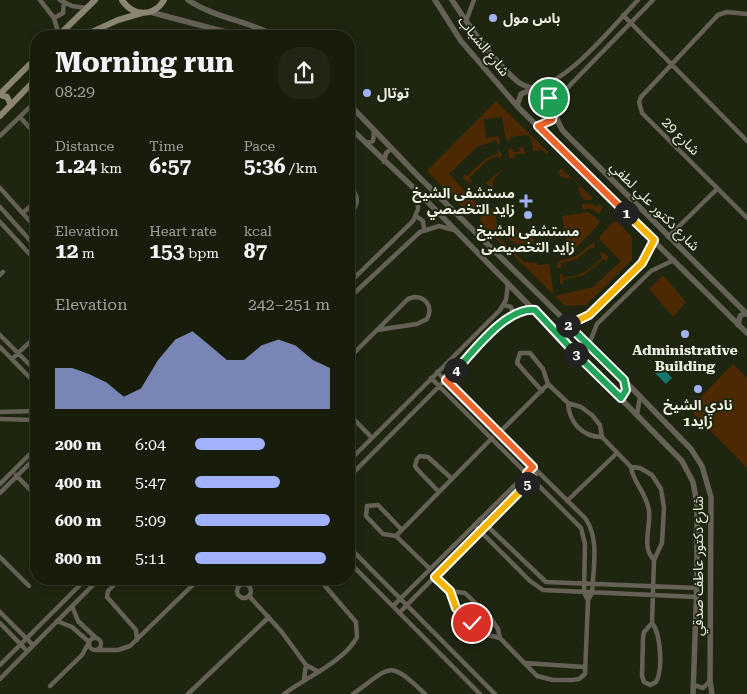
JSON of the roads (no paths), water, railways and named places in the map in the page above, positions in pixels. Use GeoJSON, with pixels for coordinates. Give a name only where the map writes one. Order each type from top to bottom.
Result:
{"type":"FeatureCollection","features":[{"type":"Feature","properties":{"kind":"main road"},"geometry":{"type":"LineString","coordinates":[[64,30],[95,0]]}},
{"type":"Feature","properties":{"kind":"main road"},"geometry":{"type":"LineString","coordinates":[[122,0],[130,9],[142,13]]}},
{"type":"Feature","properties":{"kind":"main road"},"geometry":{"type":"LineString","coordinates":[[97,30],[118,20],[150,12],[158,8],[164,0]]}},
{"type":"Feature","properties":{"kind":"main road"},"geometry":{"type":"LineString","coordinates":[[11,105],[7,98],[0,94],[30,64]]}},
{"type":"Feature","properties":{"kind":"main road"},"geometry":{"type":"LineString","coordinates":[[0,116],[30,88]]}},
{"type":"Feature","properties":{"kind":"street"},"geometry":{"type":"LineString","coordinates":[[40,0],[54,18],[57,30]]}},
{"type":"Feature","properties":{"kind":"street"},"geometry":{"type":"LineString","coordinates":[[188,0],[215,14],[262,30]]}},
{"type":"Feature","properties":{"kind":"street","name":"شارع الشباب"},"geometry":{"type":"LineString","coordinates":[[435,0],[461,41],[517,106],[538,126]]}},
{"type":"Feature","properties":{"kind":"street","name":"شارع الشباب"},"geometry":{"type":"LineString","coordinates":[[452,0],[466,22],[504,69],[518,82],[544,94],[554,110]]}},
{"type":"Feature","properties":{"kind":"street"},"geometry":{"type":"LineString","coordinates":[[466,22],[474,0]]}},
{"type":"Feature","properties":{"kind":"street"},"geometry":{"type":"LineString","coordinates":[[517,106],[521,94],[550,84],[565,74],[638,0]]}},
{"type":"Feature","properties":{"kind":"street"},"geometry":{"type":"LineString","coordinates":[[538,126],[552,120],[554,110],[563,93],[653,0]]}},
{"type":"Feature","properties":{"kind":"street"},"geometry":{"type":"LineString","coordinates":[[54,18],[63,13],[62,1],[80,8],[86,8]]}},
{"type":"Feature","properties":{"kind":"street"},"geometry":{"type":"LineString","coordinates":[[150,12],[218,30]]}},
{"type":"Feature","properties":{"kind":"street","name":"شارع 29"},"geometry":{"type":"LineString","coordinates":[[747,14],[727,12],[718,15],[641,97],[640,108],[747,218]]}},
{"type":"Feature","properties":{"kind":"street"},"geometry":{"type":"LineString","coordinates":[[623,15],[747,141]]}},
{"type":"Feature","properties":{"kind":"street"},"geometry":{"type":"LineString","coordinates":[[0,136],[30,107]]}},
{"type":"Feature","properties":{"kind":"street","name":"شارع دكتور علي لطفي"},"geometry":{"type":"LineString","coordinates":[[554,110],[564,132],[668,237],[747,313]]}},
{"type":"Feature","properties":{"kind":"street","name":"شارع دكتور عاطف صدقي"},"geometry":{"type":"LineString","coordinates":[[355,111],[391,149],[589,344],[697,456],[710,486],[712,508],[710,681],[712,694]]}},
{"type":"Feature","properties":{"kind":"street"},"geometry":{"type":"LineString","coordinates":[[20,117],[30,128]]}},
{"type":"Feature","properties":{"kind":"street","name":"شارع دكتور علي لطفي"},"geometry":{"type":"LineString","coordinates":[[538,126],[747,334]]}},
{"type":"Feature","properties":{"kind":"street"},"geometry":{"type":"LineString","coordinates":[[366,144],[373,142],[374,132]]}},
{"type":"Feature","properties":{"kind":"street","name":"شارع دكتور عاطف صدقي"},"geometry":{"type":"LineString","coordinates":[[355,133],[417,192],[675,452],[693,482],[697,504],[697,597],[693,694]]}},
{"type":"Feature","properties":{"kind":"street"},"geometry":{"type":"LineString","coordinates":[[384,162],[384,156],[391,149]]}},
{"type":"Feature","properties":{"kind":"street"},"geometry":{"type":"LineString","coordinates":[[0,188],[30,221]]}},
{"type":"Feature","properties":{"kind":"street"},"geometry":{"type":"LineString","coordinates":[[668,237],[717,189]]}},
{"type":"Feature","properties":{"kind":"street"},"geometry":{"type":"LineString","coordinates":[[355,192],[358,201],[355,208]]}},
{"type":"Feature","properties":{"kind":"street"},"geometry":{"type":"LineString","coordinates":[[355,277],[416,216],[417,192]]}},
{"type":"Feature","properties":{"kind":"street"},"geometry":{"type":"LineString","coordinates":[[0,207],[30,239]]}},
{"type":"Feature","properties":{"kind":"street"},"geometry":{"type":"LineString","coordinates":[[23,213],[30,207]]}},
{"type":"Feature","properties":{"kind":"street"},"geometry":{"type":"LineString","coordinates":[[6,213],[0,220],[30,255]]}},
{"type":"Feature","properties":{"kind":"street"},"geometry":{"type":"LineString","coordinates":[[416,216],[423,221],[424,229]]}},
{"type":"Feature","properties":{"kind":"street"},"geometry":{"type":"LineString","coordinates":[[355,292],[424,229],[439,226],[454,230]]}},
{"type":"Feature","properties":{"kind":"street"},"geometry":{"type":"LineString","coordinates":[[568,325],[589,315],[642,263],[654,240]]}},
{"type":"Feature","properties":{"kind":"street"},"geometry":{"type":"LineString","coordinates":[[589,344],[596,324],[651,270],[674,260]]}},
{"type":"Feature","properties":{"kind":"street"},"geometry":{"type":"LineString","coordinates":[[355,455],[504,305],[508,284]]}},
{"type":"Feature","properties":{"kind":"street"},"geometry":{"type":"LineString","coordinates":[[355,352],[377,330],[408,299],[419,297],[428,304],[430,314],[422,323],[377,330]]}},
{"type":"Feature","properties":{"kind":"street"},"geometry":{"type":"LineString","coordinates":[[719,305],[727,304],[730,297]]}},
{"type":"Feature","properties":{"kind":"street"},"geometry":{"type":"LineString","coordinates":[[504,305],[511,307],[513,314]]}},
{"type":"Feature","properties":{"kind":"street"},"geometry":{"type":"LineString","coordinates":[[355,471],[513,314],[523,310],[535,310]]}},
{"type":"Feature","properties":{"kind":"street"},"geometry":{"type":"LineString","coordinates":[[738,324],[740,316],[747,313]]}},
{"type":"Feature","properties":{"kind":"street"},"geometry":{"type":"LineString","coordinates":[[0,335],[30,365]]}},
{"type":"Feature","properties":{"kind":"street"},"geometry":{"type":"LineString","coordinates":[[12,360],[30,342]]}},
{"type":"Feature","properties":{"kind":"street"},"geometry":{"type":"LineString","coordinates":[[0,348],[30,378]]}},
{"type":"Feature","properties":{"kind":"street"},"geometry":{"type":"LineString","coordinates":[[542,390],[517,363],[520,353],[530,354],[541,366],[548,384],[568,403],[581,407],[592,415],[600,426],[602,437],[617,453],[631,466],[640,468],[652,475],[657,481],[664,499],[662,543],[654,560],[652,623],[660,638],[658,679],[650,685],[642,679],[642,638],[644,632],[652,623]]}},
{"type":"Feature","properties":{"kind":"street"},"geometry":{"type":"LineString","coordinates":[[437,372],[585,518],[593,534],[592,593],[588,600],[584,674],[579,679],[553,680],[537,676],[500,638],[493,620],[469,596],[460,592],[450,591]]}},
{"type":"Feature","properties":{"kind":"street"},"geometry":{"type":"LineString","coordinates":[[431,378],[573,519],[584,533],[584,593],[588,600]]}},
{"type":"Feature","properties":{"kind":"street"},"geometry":{"type":"LineString","coordinates":[[621,398],[626,390],[624,380]]}},
{"type":"Feature","properties":{"kind":"street"},"geometry":{"type":"LineString","coordinates":[[499,434],[548,384]]}},
{"type":"Feature","properties":{"kind":"street"},"geometry":{"type":"LineString","coordinates":[[637,415],[640,396]]}},
{"type":"Feature","properties":{"kind":"street"},"geometry":{"type":"LineString","coordinates":[[568,403],[570,416],[578,427],[589,435],[602,437]]}},
{"type":"Feature","properties":{"kind":"street"},"geometry":{"type":"LineString","coordinates":[[0,412],[30,411]]}},
{"type":"Feature","properties":{"kind":"street"},"geometry":{"type":"LineString","coordinates":[[0,419],[30,420]]}},
{"type":"Feature","properties":{"kind":"street"},"geometry":{"type":"LineString","coordinates":[[355,420],[372,438]]}},
{"type":"Feature","properties":{"kind":"street"},"geometry":{"type":"LineString","coordinates":[[396,536],[401,528],[492,438]]}},
{"type":"Feature","properties":{"kind":"street"},"geometry":{"type":"LineString","coordinates":[[567,501],[617,453]]}},
{"type":"Feature","properties":{"kind":"street"},"geometry":{"type":"LineString","coordinates":[[0,484],[30,454]]}},
{"type":"Feature","properties":{"kind":"street"},"geometry":{"type":"LineString","coordinates":[[438,491],[417,470],[415,466],[420,456],[428,457],[451,478]]}},
{"type":"Feature","properties":{"kind":"street"},"geometry":{"type":"LineString","coordinates":[[0,493],[30,463]]}},
{"type":"Feature","properties":{"kind":"street"},"geometry":{"type":"LineString","coordinates":[[631,466],[634,479],[647,502],[649,516],[647,551],[654,560]]}},
{"type":"Feature","properties":{"kind":"street"},"geometry":{"type":"LineString","coordinates":[[393,606],[533,467]]}},
{"type":"Feature","properties":{"kind":"street"},"geometry":{"type":"LineString","coordinates":[[13,471],[30,490]]}},
{"type":"Feature","properties":{"kind":"street"},"geometry":{"type":"LineString","coordinates":[[399,613],[538,472]]}},
{"type":"Feature","properties":{"kind":"street"},"geometry":{"type":"LineString","coordinates":[[401,528],[378,505],[368,506],[366,516],[383,534],[396,536],[430,569]]}},
{"type":"Feature","properties":{"kind":"street"},"geometry":{"type":"LineString","coordinates":[[480,519],[542,580],[550,583],[697,588]]}},
{"type":"Feature","properties":{"kind":"street"},"geometry":{"type":"LineString","coordinates":[[474,526],[538,588],[554,592],[697,597]]}},
{"type":"Feature","properties":{"kind":"street"},"geometry":{"type":"LineString","coordinates":[[355,553],[495,694]]}},
{"type":"Feature","properties":{"kind":"street"},"geometry":{"type":"LineString","coordinates":[[0,557],[29,586]]}},
{"type":"Feature","properties":{"kind":"street"},"geometry":{"type":"LineString","coordinates":[[355,568],[480,694]]}},
{"type":"Feature","properties":{"kind":"street"},"geometry":{"type":"LineString","coordinates":[[435,577],[450,591],[454,604],[463,615],[484,634],[500,638]]}},
{"type":"Feature","properties":{"kind":"street"},"geometry":{"type":"LineString","coordinates":[[0,665],[80,585]]}},
{"type":"Feature","properties":{"kind":"street"},"geometry":{"type":"LineString","coordinates":[[0,678],[93,585]]}},
{"type":"Feature","properties":{"kind":"street"},"geometry":{"type":"LineString","coordinates":[[114,585],[108,591],[108,600],[136,630],[136,640]]}},
{"type":"Feature","properties":{"kind":"street"},"geometry":{"type":"LineString","coordinates":[[56,621],[72,626],[89,643],[90,649],[110,650],[126,648],[193,585]]}},
{"type":"Feature","properties":{"kind":"street"},"geometry":{"type":"LineString","coordinates":[[240,585],[236,591],[240,597],[249,596]]}},
{"type":"Feature","properties":{"kind":"street"},"geometry":{"type":"LineString","coordinates":[[284,694],[304,679],[320,672],[354,642],[358,632],[353,617],[324,585]]}},
{"type":"Feature","properties":{"kind":"street"},"geometry":{"type":"LineString","coordinates":[[249,596],[250,586]]}},
{"type":"Feature","properties":{"kind":"street"},"geometry":{"type":"LineString","coordinates":[[249,596],[269,617],[306,665],[320,672]]}},
{"type":"Feature","properties":{"kind":"street"},"geometry":{"type":"LineString","coordinates":[[72,606],[78,621],[110,650]]}},
{"type":"Feature","properties":{"kind":"street"},"geometry":{"type":"LineString","coordinates":[[0,612],[33,645]]}},
{"type":"Feature","properties":{"kind":"street"},"geometry":{"type":"LineString","coordinates":[[5,617],[0,623],[27,651]]}},
{"type":"Feature","properties":{"kind":"street"},"geometry":{"type":"LineString","coordinates":[[188,694],[269,617]]}},
{"type":"Feature","properties":{"kind":"street"},"geometry":{"type":"LineString","coordinates":[[136,630],[146,630]]}},
{"type":"Feature","properties":{"kind":"street"},"geometry":{"type":"LineString","coordinates":[[50,686],[82,655],[89,643],[96,638]]}},
{"type":"Feature","properties":{"kind":"street"},"geometry":{"type":"LineString","coordinates":[[82,655],[100,648],[100,642]]}},
{"type":"Feature","properties":{"kind":"street"},"geometry":{"type":"LineString","coordinates":[[525,663],[585,667]]}},
{"type":"Feature","properties":{"kind":"street"},"geometry":{"type":"LineString","coordinates":[[304,679],[306,665]]}},
{"type":"Feature","properties":{"kind":"street"},"geometry":{"type":"LineString","coordinates":[[352,694],[382,673],[393,669],[403,673],[425,694]]}},
{"type":"Feature","properties":{"kind":"street"},"geometry":{"type":"LineString","coordinates":[[694,685],[703,688],[710,681]]}},
{"type":"Feature","properties":{"kind":"water"},"geometry":{"type":"Polygon","coordinates":[[[659,364],[672,378],[666,384],[653,371],[659,364]]]}},
{"type":"Feature","properties":{"kind":"place","name":"باس مول"},"geometry":{"type":"Point","coordinates":[493,18]}},
{"type":"Feature","properties":{"kind":"place","name":"توتال"},"geometry":{"type":"Point","coordinates":[367,93]}},
{"type":"Feature","properties":{"kind":"place","name":"مستشفى الشيخ زايد التخصصي"},"geometry":{"type":"Point","coordinates":[526,201]}},
{"type":"Feature","properties":{"kind":"place","name":"مستشفى الشيخ زايد التخصيصى"},"geometry":{"type":"Point","coordinates":[528,215]}},
{"type":"Feature","properties":{"kind":"place","name":"Administrative Building"},"geometry":{"type":"Point","coordinates":[685,334]}},
{"type":"Feature","properties":{"kind":"place","name":"نادي الشيخ زايد1"},"geometry":{"type":"Point","coordinates":[698,389]}}]}
